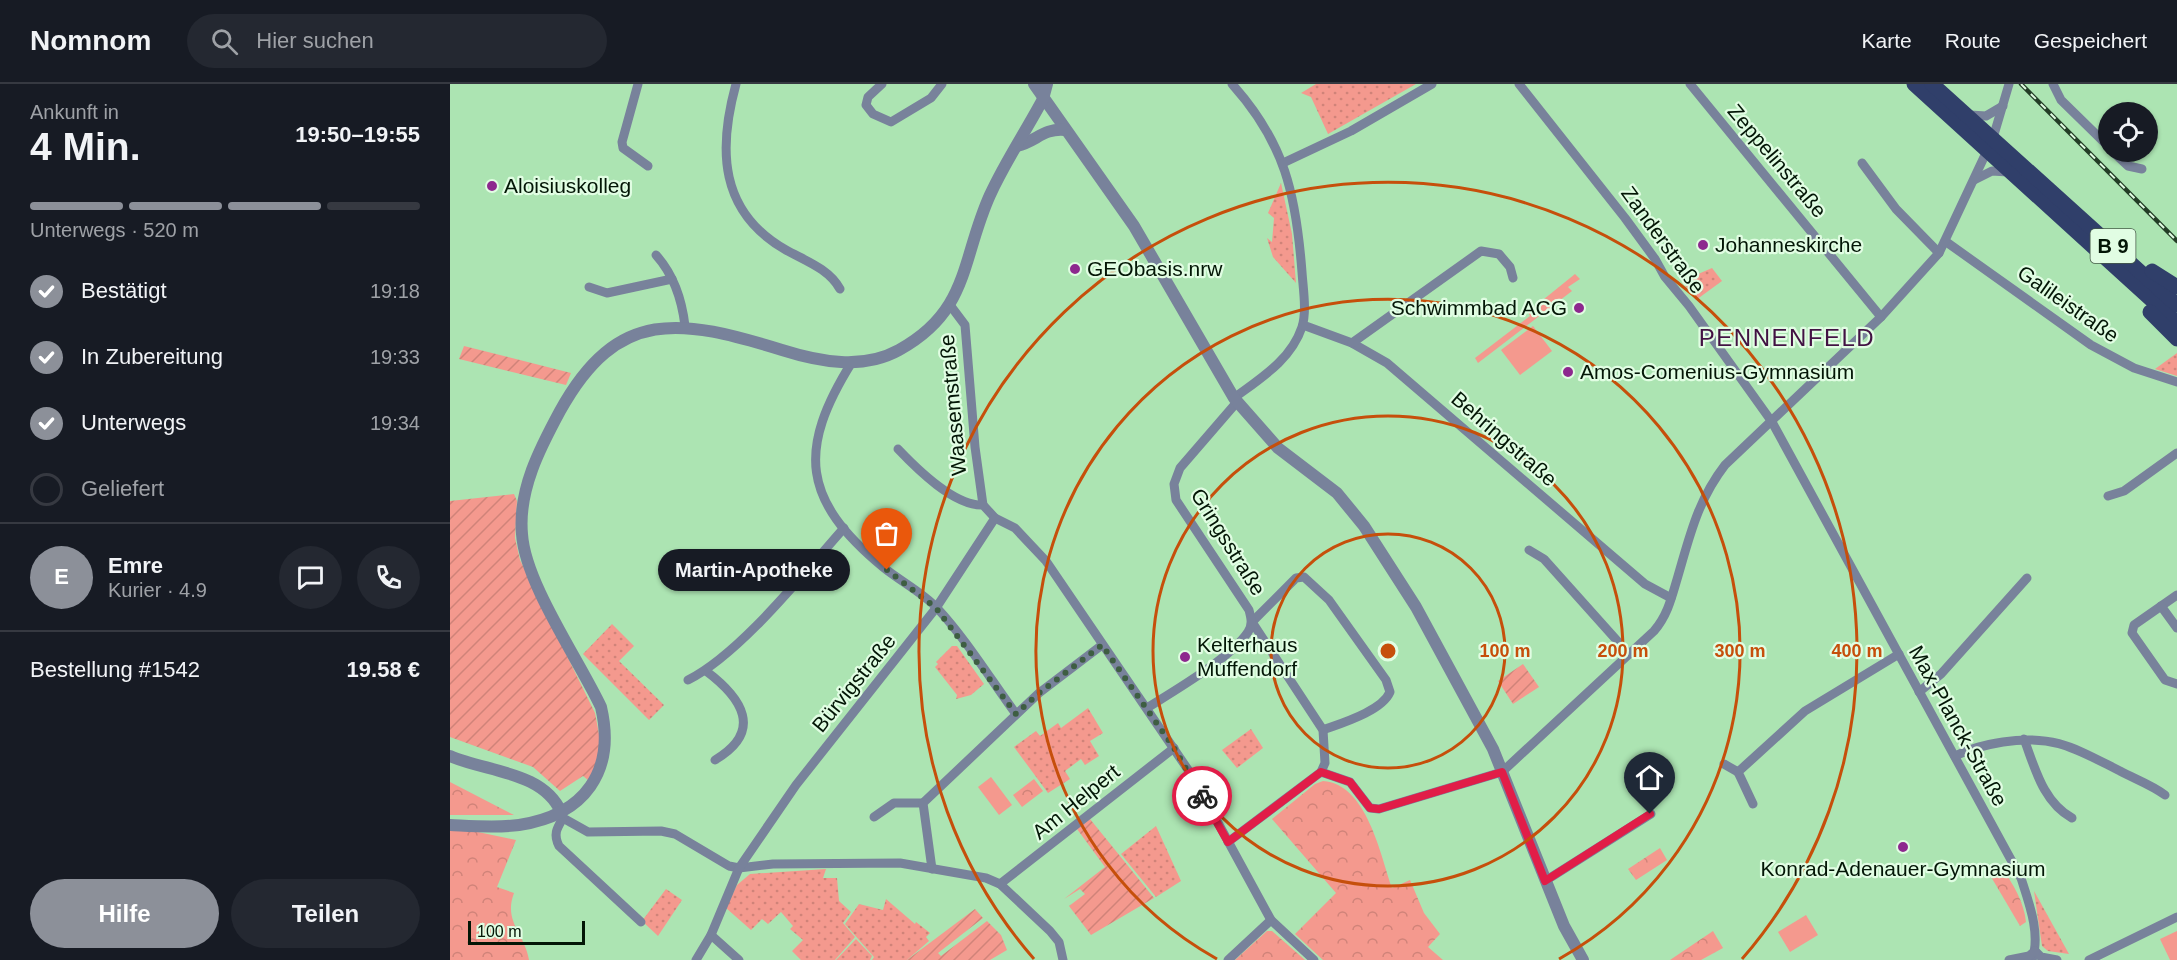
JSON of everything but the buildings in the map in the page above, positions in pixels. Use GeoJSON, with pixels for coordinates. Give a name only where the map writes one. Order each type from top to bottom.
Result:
{"type":"FeatureCollection","features":[{"type":"Feature","properties":{"kind":"main road","name":"B 9"},"geometry":{"type":"LineString","coordinates":[[1914,84],[2060,199],[2177,305]]}},
{"type":"Feature","properties":{"kind":"main road","name":"B 9"},"geometry":{"type":"LineString","coordinates":[[1932,84],[1967,114],[2012,174],[2177,322]]}},
{"type":"Feature","properties":{"kind":"main road"},"geometry":{"type":"LineString","coordinates":[[2060,199],[2101,227],[2153,272],[2177,287]]}},
{"type":"Feature","properties":{"kind":"main road"},"geometry":{"type":"LineString","coordinates":[[2084,239],[2096,257],[2177,339]]}},
{"type":"Feature","properties":{"kind":"street"},"geometry":{"type":"LineString","coordinates":[[638,84],[622,142],[623,148],[648,166]]}},
{"type":"Feature","properties":{"kind":"street"},"geometry":{"type":"LineString","coordinates":[[736,84],[724,147],[729,180],[735,196],[748,217],[769,238],[833,276],[840,289]]}},
{"type":"Feature","properties":{"kind":"street"},"geometry":{"type":"LineString","coordinates":[[882,84],[868,97],[866,105],[873,114],[891,122],[899,120],[931,98],[942,84]]}},
{"type":"Feature","properties":{"kind":"street"},"geometry":{"type":"LineString","coordinates":[[1034,84],[1134,226],[1236,400],[1278,448],[1337,493],[1364,526],[1437,643],[1493,749],[1565,929],[1583,960]]}},
{"type":"Feature","properties":{"kind":"street"},"geometry":{"type":"LineString","coordinates":[[641,922],[559,846],[555,839],[562,815],[592,784],[601,767],[606,747],[606,728],[592,688],[533,577],[525,554],[522,534],[527,486],[538,456],[562,408],[586,373],[604,352],[624,338],[647,329],[685,326],[728,335],[804,357],[832,362],[877,359],[897,351],[921,336],[950,305],[965,275],[976,229],[990,196],[1043,99],[1047,84]]}},
{"type":"Feature","properties":{"kind":"street"},"geometry":{"type":"LineString","coordinates":[[1232,84],[1266,126],[1283,163],[1299,228],[1303,325]]}},
{"type":"Feature","properties":{"kind":"street"},"geometry":{"type":"LineString","coordinates":[[1283,163],[1351,131],[1432,84]]}},
{"type":"Feature","properties":{"kind":"street","name":"Zanderstraße"},"geometry":{"type":"LineString","coordinates":[[1519,84],[1583,162],[1772,422]]}},
{"type":"Feature","properties":{"kind":"street","name":"Zeppelinstraße"},"geometry":{"type":"LineString","coordinates":[[1690,84],[1881,317]]}},
{"type":"Feature","properties":{"kind":"street"},"geometry":{"type":"LineString","coordinates":[[1321,772],[1350,782],[1370,808],[1379,809],[1502,772],[1661,623],[1705,494],[1725,465],[1881,317],[1939,253],[1990,144],[2009,84]]}},
{"type":"Feature","properties":{"kind":"street"},"geometry":{"type":"LineString","coordinates":[[2053,84],[2061,100],[2098,136]]}},
{"type":"Feature","properties":{"kind":"street"},"geometry":{"type":"LineString","coordinates":[[1967,114],[1986,116],[2003,106]]}},
{"type":"Feature","properties":{"kind":"street"},"geometry":{"type":"LineString","coordinates":[[1017,146],[1032,143],[1048,130],[1065,130]]}},
{"type":"Feature","properties":{"kind":"street"},"geometry":{"type":"LineString","coordinates":[[2124,162],[2128,166],[2142,169]]}},
{"type":"Feature","properties":{"kind":"street"},"geometry":{"type":"LineString","coordinates":[[1862,163],[1896,209],[1939,253]]}},
{"type":"Feature","properties":{"kind":"street"},"geometry":{"type":"LineString","coordinates":[[1974,180],[1992,171],[2012,174]]}},
{"type":"Feature","properties":{"kind":"street","name":"Galileistraße"},"geometry":{"type":"LineString","coordinates":[[1945,241],[2091,345],[2134,369],[2177,382]]}},
{"type":"Feature","properties":{"kind":"street"},"geometry":{"type":"LineString","coordinates":[[1352,343],[1481,251],[1491,250],[1502,256],[1510,267],[1513,278]]}},
{"type":"Feature","properties":{"kind":"street"},"geometry":{"type":"LineString","coordinates":[[656,255],[672,279],[683,307],[685,326]]}},
{"type":"Feature","properties":{"kind":"street"},"geometry":{"type":"LineString","coordinates":[[589,287],[607,293],[672,279]]}},
{"type":"Feature","properties":{"kind":"street","name":"Waasemstraße"},"geometry":{"type":"LineString","coordinates":[[950,305],[965,325],[975,447],[983,505]]}},
{"type":"Feature","properties":{"kind":"street","name":"Gringsstraße"},"geometry":{"type":"LineString","coordinates":[[1147,708],[1218,660],[1247,633],[1252,622],[1249,610],[1176,500],[1174,484],[1180,468],[1236,400],[1284,360],[1303,325]]}},
{"type":"Feature","properties":{"kind":"street","name":"Behringstraße"},"geometry":{"type":"LineString","coordinates":[[1303,325],[1352,343],[1387,363],[1645,584],[1671,598]]}},
{"type":"Feature","properties":{"kind":"street"},"geometry":{"type":"LineString","coordinates":[[852,362],[817,436],[814,458],[816,479],[824,501],[844,528],[870,556],[936,608],[1016,714]]}},
{"type":"Feature","properties":{"kind":"street","name":"Max-Planck-Straße"},"geometry":{"type":"LineString","coordinates":[[1772,422],[2021,878],[2032,910],[2034,956]]}},
{"type":"Feature","properties":{"kind":"street"},"geometry":{"type":"LineString","coordinates":[[898,449],[930,479],[961,501],[971,505],[983,505],[994,518],[1015,528],[1046,561],[1174,748],[1271,920],[1314,960]]}},
{"type":"Feature","properties":{"kind":"street"},"geometry":{"type":"LineString","coordinates":[[2108,496],[2124,491],[2177,453]]}},
{"type":"Feature","properties":{"kind":"street","name":"Bürvigstraße"},"geometry":{"type":"LineString","coordinates":[[696,960],[711,935],[739,868],[796,785],[936,608],[994,518]]}},
{"type":"Feature","properties":{"kind":"street"},"geometry":{"type":"LineString","coordinates":[[688,680],[706,671],[749,630],[844,528]]}},
{"type":"Feature","properties":{"kind":"street"},"geometry":{"type":"LineString","coordinates":[[1529,550],[1544,559],[1629,654]]}},
{"type":"Feature","properties":{"kind":"street"},"geometry":{"type":"LineString","coordinates":[[1228,842],[1321,772],[1325,763],[1323,730],[1252,622],[1296,578],[1304,577],[1329,600],[1386,680],[1390,692],[1384,699],[1358,717],[1323,730]]}},
{"type":"Feature","properties":{"kind":"street"},"geometry":{"type":"LineString","coordinates":[[1919,692],[1941,674],[2027,578]]}},
{"type":"Feature","properties":{"kind":"street"},"geometry":{"type":"LineString","coordinates":[[2177,595],[2134,625],[2132,633],[2165,680],[2177,684]]}},
{"type":"Feature","properties":{"kind":"street"},"geometry":{"type":"LineString","coordinates":[[2161,606],[2177,628]]}},
{"type":"Feature","properties":{"kind":"street"},"geometry":{"type":"LineString","coordinates":[[874,817],[894,803],[923,803],[1039,693],[1102,645]]}},
{"type":"Feature","properties":{"kind":"street"},"geometry":{"type":"LineString","coordinates":[[1738,772],[1805,711],[1899,654]]}},
{"type":"Feature","properties":{"kind":"street"},"geometry":{"type":"LineString","coordinates":[[706,671],[739,702],[744,719],[740,734],[732,748],[714,760]]}},
{"type":"Feature","properties":{"kind":"street"},"geometry":{"type":"LineString","coordinates":[[1955,756],[1971,748],[2024,739],[2048,740],[2064,744],[2165,795]]}},
{"type":"Feature","properties":{"kind":"street"},"geometry":{"type":"LineString","coordinates":[[2024,739],[2044,789],[2054,804],[2072,818]]}},
{"type":"Feature","properties":{"kind":"street","name":"Am Helpert"},"geometry":{"type":"LineString","coordinates":[[1000,884],[1174,748]]}},
{"type":"Feature","properties":{"kind":"street"},"geometry":{"type":"LineString","coordinates":[[450,756],[537,785],[550,795],[562,815],[588,832],[661,831],[675,834],[729,866],[739,868],[773,864],[888,862],[986,878],[1000,884],[1050,931],[1059,942],[1063,960]]}},
{"type":"Feature","properties":{"kind":"street"},"geometry":{"type":"LineString","coordinates":[[1724,764],[1738,772],[1753,804]]}},
{"type":"Feature","properties":{"kind":"street"},"geometry":{"type":"LineString","coordinates":[[923,803],[932,869]]}},
{"type":"Feature","properties":{"kind":"street"},"geometry":{"type":"LineString","coordinates":[[1545,881],[1650,814]]}},
{"type":"Feature","properties":{"kind":"street"},"geometry":{"type":"LineString","coordinates":[[450,825],[517,825],[562,815]]}},
{"type":"Feature","properties":{"kind":"street"},"geometry":{"type":"LineString","coordinates":[[2089,960],[2177,917]]}},
{"type":"Feature","properties":{"kind":"street"},"geometry":{"type":"LineString","coordinates":[[1228,960],[1271,920]]}},
{"type":"Feature","properties":{"kind":"street"},"geometry":{"type":"LineString","coordinates":[[711,935],[739,960]]}},
{"type":"Feature","properties":{"kind":"street"},"geometry":{"type":"LineString","coordinates":[[2009,960],[2029,956],[2057,960]]}},
{"type":"Feature","properties":{"kind":"green space"},"geometry":{"type":"Polygon","coordinates":[[[1316,84],[1416,84],[1328,134],[1311,97],[1301,93],[1316,84]]]}},
{"type":"Feature","properties":{"kind":"green space"},"geometry":{"type":"Polygon","coordinates":[[[1281,183],[1292,234],[1296,283],[1273,257],[1267,238],[1272,242],[1274,218],[1268,213],[1281,183]]]}},
{"type":"Feature","properties":{"kind":"green space"},"geometry":{"type":"Polygon","coordinates":[[[1712,268],[1722,281],[1696,300],[1682,281],[1712,268]]]}},
{"type":"Feature","properties":{"kind":"green space"},"geometry":{"type":"Polygon","coordinates":[[[1575,274],[1580,279],[1568,287],[1572,291],[1478,363],[1475,358],[1530,316],[1528,312],[1575,274]]]}},
{"type":"Feature","properties":{"kind":"green space"},"geometry":{"type":"Polygon","coordinates":[[[1533,326],[1552,351],[1520,375],[1501,350],[1533,326]]]}},
{"type":"Feature","properties":{"kind":"green space"},"geometry":{"type":"Polygon","coordinates":[[[464,346],[571,373],[566,385],[459,359],[464,346]]]}},
{"type":"Feature","properties":{"kind":"green space"},"geometry":{"type":"Polygon","coordinates":[[[2177,353],[2177,376],[2155,369],[2177,353]]]}},
{"type":"Feature","properties":{"kind":"green space"},"geometry":{"type":"Polygon","coordinates":[[[514,494],[517,501],[515,538],[520,560],[595,713],[600,739],[597,763],[588,780],[583,776],[560,791],[533,767],[450,737],[450,501],[514,494]]]}},
{"type":"Feature","properties":{"kind":"green space"},"geometry":{"type":"Polygon","coordinates":[[[612,624],[634,646],[619,661],[664,705],[649,720],[583,654],[612,624]]]}},
{"type":"Feature","properties":{"kind":"green space"},"geometry":{"type":"Polygon","coordinates":[[[952,646],[957,646],[984,684],[971,695],[956,699],[957,695],[935,667],[938,664],[936,662],[952,646]]]}},
{"type":"Feature","properties":{"kind":"green space"},"geometry":{"type":"Polygon","coordinates":[[[1523,664],[1539,687],[1513,704],[1498,681],[1523,664]]]}},
{"type":"Feature","properties":{"kind":"green space"},"geometry":{"type":"Polygon","coordinates":[[[1088,708],[1103,733],[1090,741],[1099,756],[1085,765],[1081,759],[1065,771],[1070,779],[1048,793],[1014,747],[1036,731],[1040,736],[1058,723],[1061,728],[1088,708]]]}},
{"type":"Feature","properties":{"kind":"green space"},"geometry":{"type":"Polygon","coordinates":[[[1251,729],[1263,748],[1237,768],[1222,750],[1251,729]]]}},
{"type":"Feature","properties":{"kind":"green space"},"geometry":{"type":"Polygon","coordinates":[[[991,777],[1012,805],[999,815],[978,787],[991,777]]]}},
{"type":"Feature","properties":{"kind":"green space"},"geometry":{"type":"Polygon","coordinates":[[[1034,779],[1043,791],[1022,807],[1013,795],[1034,779]]]}},
{"type":"Feature","properties":{"kind":"green space"},"geometry":{"type":"Polygon","coordinates":[[[1323,781],[1338,785],[1351,794],[1361,807],[1370,823],[1392,888],[1410,880],[1424,913],[1440,934],[1428,947],[1443,960],[1323,960],[1295,934],[1336,893],[1272,819],[1315,784],[1323,781]]]}},
{"type":"Feature","properties":{"kind":"green space"},"geometry":{"type":"Polygon","coordinates":[[[450,782],[514,815],[450,815],[450,782]]]}},
{"type":"Feature","properties":{"kind":"green space"},"geometry":{"type":"Polygon","coordinates":[[[1090,819],[1154,898],[1091,935],[1069,906],[1085,894],[1080,889],[1064,899],[1105,867],[1077,829],[1090,819]]]}},
{"type":"Feature","properties":{"kind":"green space"},"geometry":{"type":"Polygon","coordinates":[[[1156,826],[1181,881],[1156,897],[1121,854],[1156,826]]]}},
{"type":"Feature","properties":{"kind":"green space"},"geometry":{"type":"Polygon","coordinates":[[[450,830],[478,832],[516,840],[497,887],[514,893],[511,912],[529,960],[450,960],[450,830]]]}},
{"type":"Feature","properties":{"kind":"green space"},"geometry":{"type":"Polygon","coordinates":[[[1660,848],[1667,860],[1636,880],[1628,869],[1660,848]]]}},
{"type":"Feature","properties":{"kind":"green space"},"geometry":{"type":"Polygon","coordinates":[[[2002,868],[2023,907],[2026,922],[2020,926],[1990,875],[2002,868]]]}},
{"type":"Feature","properties":{"kind":"green space"},"geometry":{"type":"Polygon","coordinates":[[[826,869],[823,878],[837,878],[839,901],[851,912],[843,923],[855,937],[835,960],[801,960],[792,951],[803,940],[790,929],[793,926],[781,912],[768,924],[762,919],[751,930],[726,908],[737,885],[750,874],[826,869]]]}},
{"type":"Feature","properties":{"kind":"green space"},"geometry":{"type":"Polygon","coordinates":[[[666,889],[682,900],[658,936],[642,921],[666,889]]]}},
{"type":"Feature","properties":{"kind":"green space"},"geometry":{"type":"Polygon","coordinates":[[[2034,891],[2069,954],[2048,951],[2042,946],[2034,891]]]}},
{"type":"Feature","properties":{"kind":"green space"},"geometry":{"type":"Polygon","coordinates":[[[886,899],[915,924],[916,922],[930,933],[926,937],[929,941],[907,960],[872,960],[874,957],[845,924],[859,904],[883,910],[886,899]]]}},
{"type":"Feature","properties":{"kind":"green space"},"geometry":{"type":"Polygon","coordinates":[[[975,909],[983,918],[938,953],[941,956],[987,921],[1001,935],[1007,950],[990,960],[907,960],[975,909]]]}},
{"type":"Feature","properties":{"kind":"green space"},"geometry":{"type":"Polygon","coordinates":[[[1806,915],[1818,935],[1790,952],[1778,932],[1806,915]]]}},
{"type":"Feature","properties":{"kind":"green space"},"geometry":{"type":"Polygon","coordinates":[[[1267,931],[1272,931],[1305,960],[1235,960],[1267,931]]]}},
{"type":"Feature","properties":{"kind":"green space"},"geometry":{"type":"Polygon","coordinates":[[[1713,931],[1723,948],[1701,960],[1670,960],[1713,931]]]}},
{"type":"Feature","properties":{"kind":"green space"},"geometry":{"type":"Polygon","coordinates":[[[2177,931],[2177,960],[2170,960],[2160,939],[2177,931]]]}},
{"type":"Feature","properties":{"kind":"green space"},"geometry":{"type":"Polygon","coordinates":[[[856,939],[872,956],[870,960],[836,960],[856,939]]]}},
{"type":"Feature","properties":{"kind":"railway"},"geometry":{"type":"LineString","coordinates":[[2021,84],[2177,241]]}},
{"type":"Feature","properties":{"kind":"way so far"},"geometry":{"type":"LineString","coordinates":[[887,570],[936,608],[1016,714],[1082,658],[1102,645],[1174,748],[1202,796]]}},
{"type":"Feature","properties":{"kind":"place","name":"Aloisiuskolleg"},"geometry":{"type":"Point","coordinates":[492,186]}},
{"type":"Feature","properties":{"kind":"place","name":"Johanneskirche"},"geometry":{"type":"Point","coordinates":[1703,245]}},
{"type":"Feature","properties":{"kind":"place","name":"GEObasis.nrw"},"geometry":{"type":"Point","coordinates":[1075,269]}},
{"type":"Feature","properties":{"kind":"place","name":"Schwimmbad ACG"},"geometry":{"type":"Point","coordinates":[1579,308]}},
{"type":"Feature","properties":{"kind":"place","name":"Amos-Comenius-Gymnasium"},"geometry":{"type":"Point","coordinates":[1568,372]}},
{"type":"Feature","properties":{"kind":"place","name":"Martin-Apotheke"},"geometry":{"type":"Point","coordinates":[887,570]}},
{"type":"Feature","properties":{"kind":"place","name":"Kelterhaus Muffendorf"},"geometry":{"type":"Point","coordinates":[1185,657]}},
{"type":"Feature","properties":{"kind":"place","name":"Konrad-Adenauer-Gymnasium"},"geometry":{"type":"Point","coordinates":[1903,847]}},
{"type":"Feature","properties":{"kind":"district","name":"PENNENFELD"},"geometry":{"type":"Point","coordinates":[1787,338]}},
{"type":"Feature","properties":{"kind":"route"},"geometry":{"type":"LineString","coordinates":[[1202,796],[1228,842],[1321,772],[1350,782],[1370,808],[1379,809],[1502,772],[1545,881],[1650,814]]}}]}
